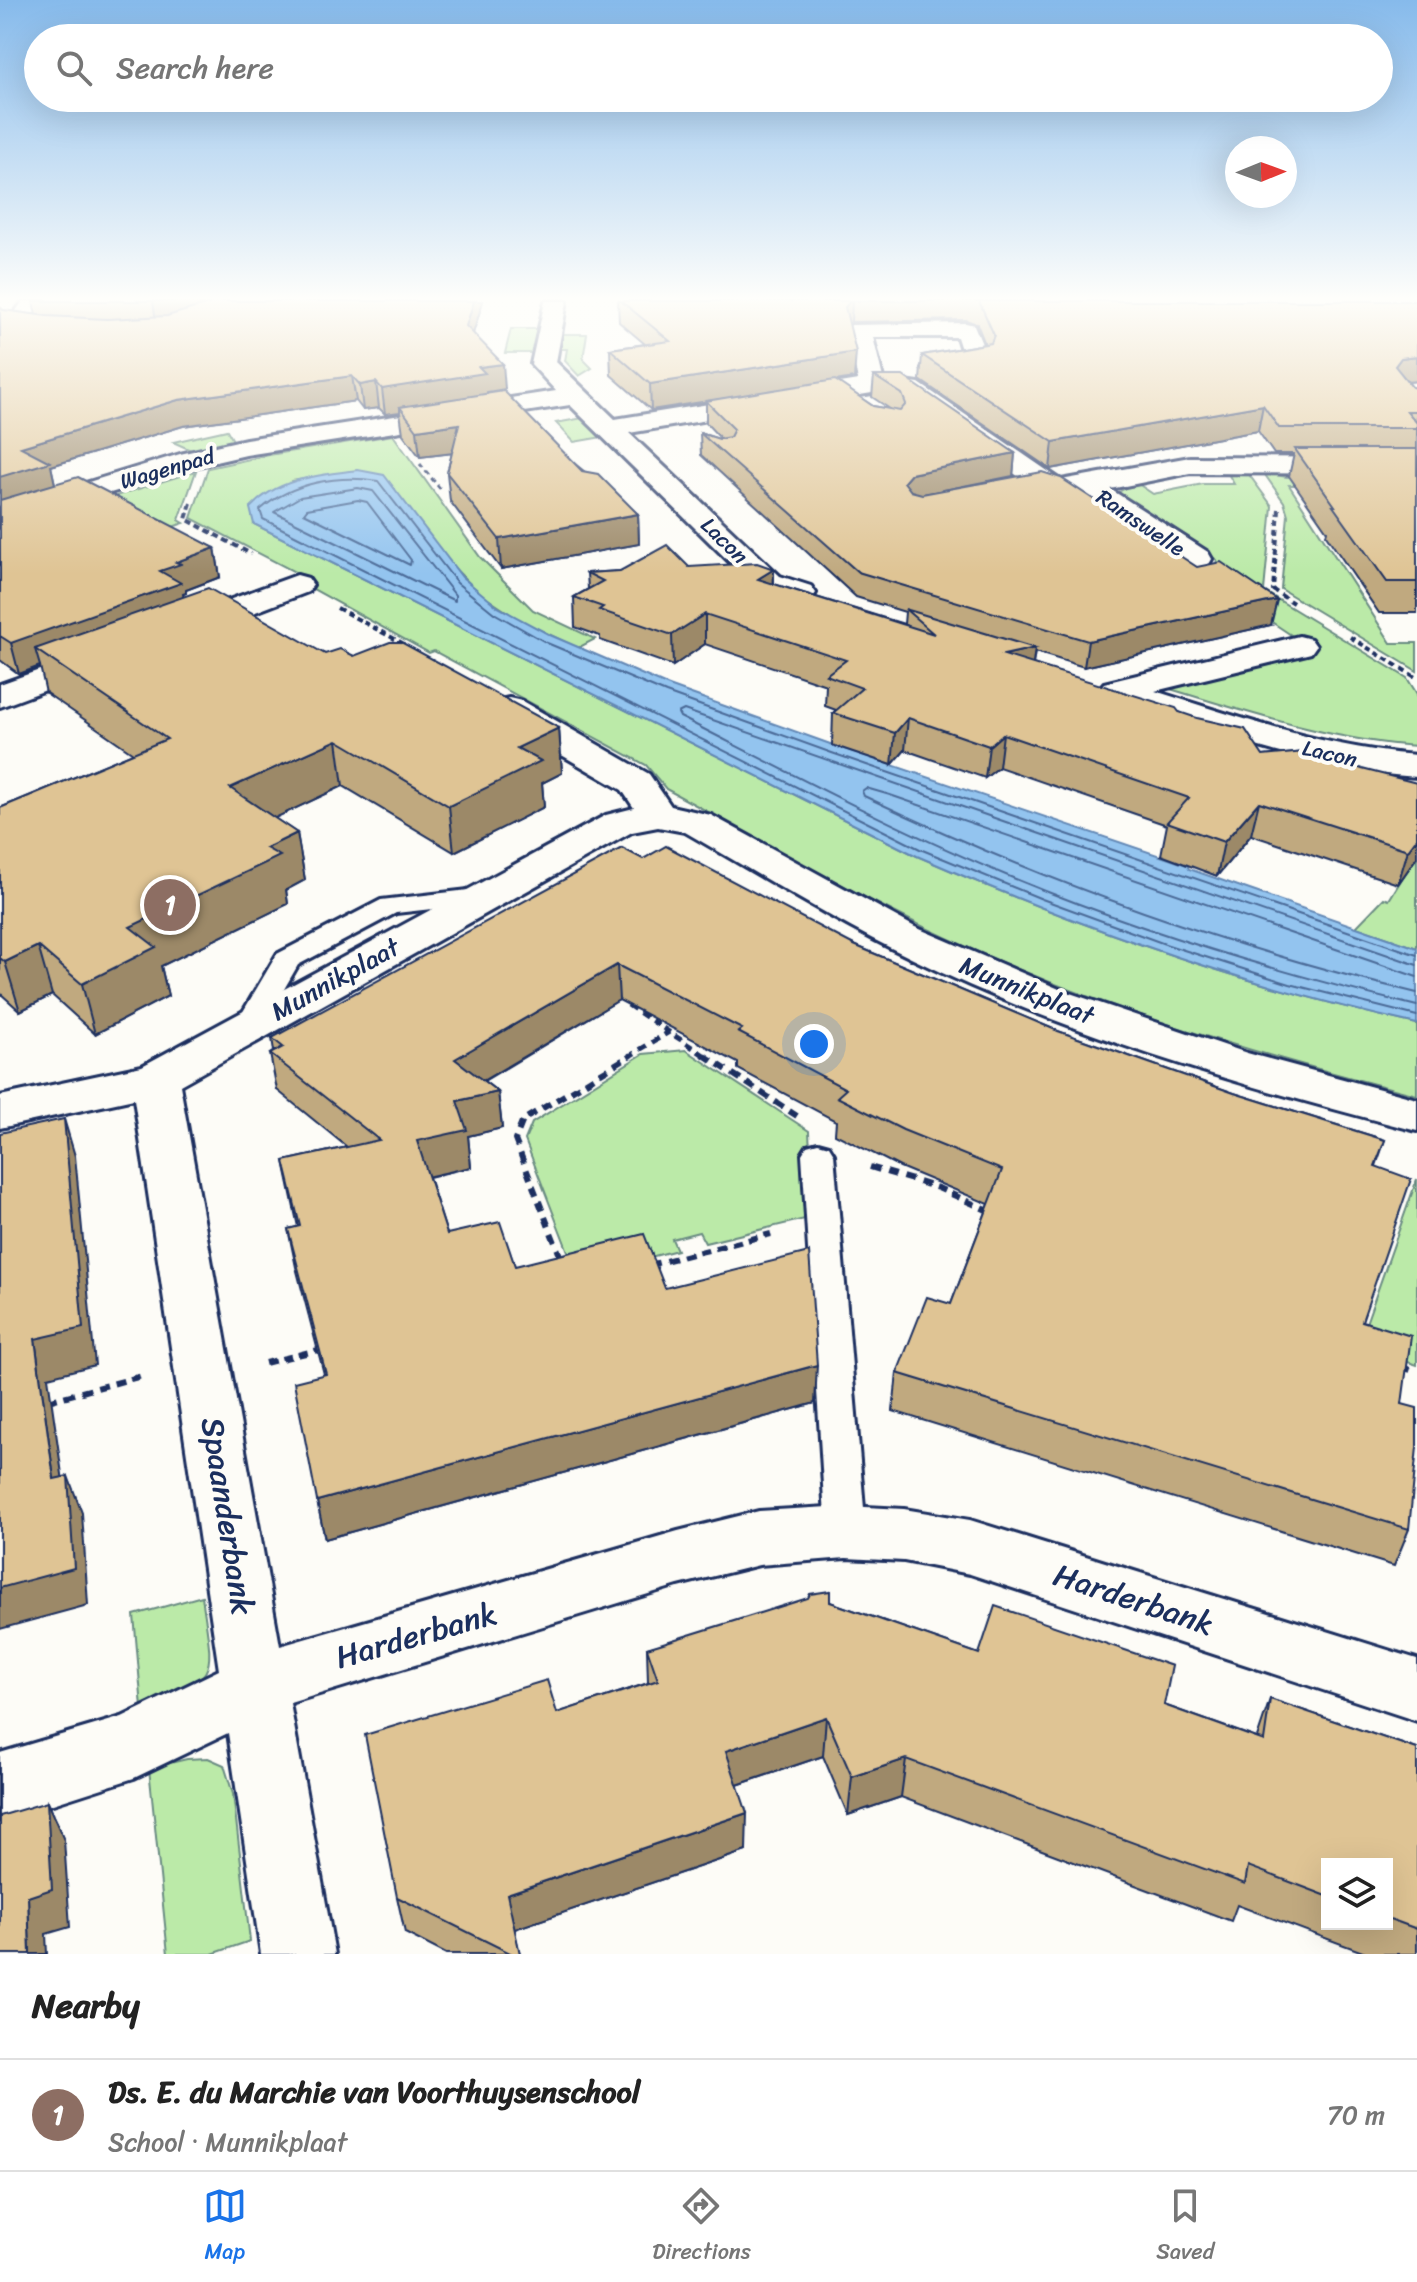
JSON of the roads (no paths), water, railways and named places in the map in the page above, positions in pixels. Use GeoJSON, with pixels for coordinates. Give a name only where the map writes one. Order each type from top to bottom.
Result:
{"type":"FeatureCollection","features":[{"type":"Feature","properties":{"kind":"street","name":"Lacon"},"geometry":{"type":"LineString","coordinates":[[571,392],[769,583],[829,602]]}},
{"type":"Feature","properties":{"kind":"street","name":"Ramswelle"},"geometry":{"type":"LineString","coordinates":[[608,428],[826,392]]}},
{"type":"Feature","properties":{"kind":"street","name":"Ramswelle"},"geometry":{"type":"LineString","coordinates":[[916,392],[1056,490],[1178,467],[1417,466]]}},
{"type":"Feature","properties":{"kind":"street","name":"Wagenpad"},"geometry":{"type":"LineString","coordinates":[[0,518],[124,479],[246,447],[575,396]]}},
{"type":"Feature","properties":{"kind":"street"},"geometry":{"type":"LineString","coordinates":[[679,416],[708,443]]}},
{"type":"Feature","properties":{"kind":"street"},"geometry":{"type":"LineString","coordinates":[[1014,488],[1045,482]]}},
{"type":"Feature","properties":{"kind":"street","name":"Ramswelle"},"geometry":{"type":"LineString","coordinates":[[1085,485],[1197,559]]}},
{"type":"Feature","properties":{"kind":"street"},"geometry":{"type":"LineString","coordinates":[[0,696],[297,585]]}},
{"type":"Feature","properties":{"kind":"street","name":"Lacon"},"geometry":{"type":"LineString","coordinates":[[1299,646],[1099,686],[1283,742],[1379,763],[1417,766]]}},
{"type":"Feature","properties":{"kind":"street"},"geometry":{"type":"LineString","coordinates":[[482,694],[636,782],[658,815]]}},
{"type":"Feature","properties":{"kind":"street","name":"Munnikplaat"},"geometry":{"type":"LineString","coordinates":[[0,1112],[155,1079],[620,823],[658,815],[697,823],[930,951],[1070,1010],[1234,1065],[1417,1115]]}},
{"type":"Feature","properties":{"kind":"street","name":"Spaanderbank"},"geometry":{"type":"LineString","coordinates":[[155,1079],[298,1954]]}},
{"type":"Feature","properties":{"kind":"street","name":"Harderbank"},"geometry":{"type":"LineString","coordinates":[[0,1787],[134,1746],[256,1685],[323,1662],[678,1558],[759,1538],[846,1532],[904,1535],[970,1547],[1417,1690]]}},
{"type":"Feature","properties":{"kind":"lane"},"geometry":{"type":"LineString","coordinates":[[818,1154],[846,1532]]}},
{"type":"Feature","properties":{"kind":"water"},"geometry":{"type":"Polygon","coordinates":[[[358,470],[384,475],[462,577],[498,607],[550,635],[669,686],[1417,948],[1417,1024],[1289,992],[1163,952],[1039,907],[917,856],[254,524],[250,508],[273,490],[300,480],[358,470]]]}},
{"type":"Feature","properties":{"kind":"place","name":"Ds. E. du Marchie van Voorthuysenschool"},"geometry":{"type":"Point","coordinates":[170,905]}}]}
